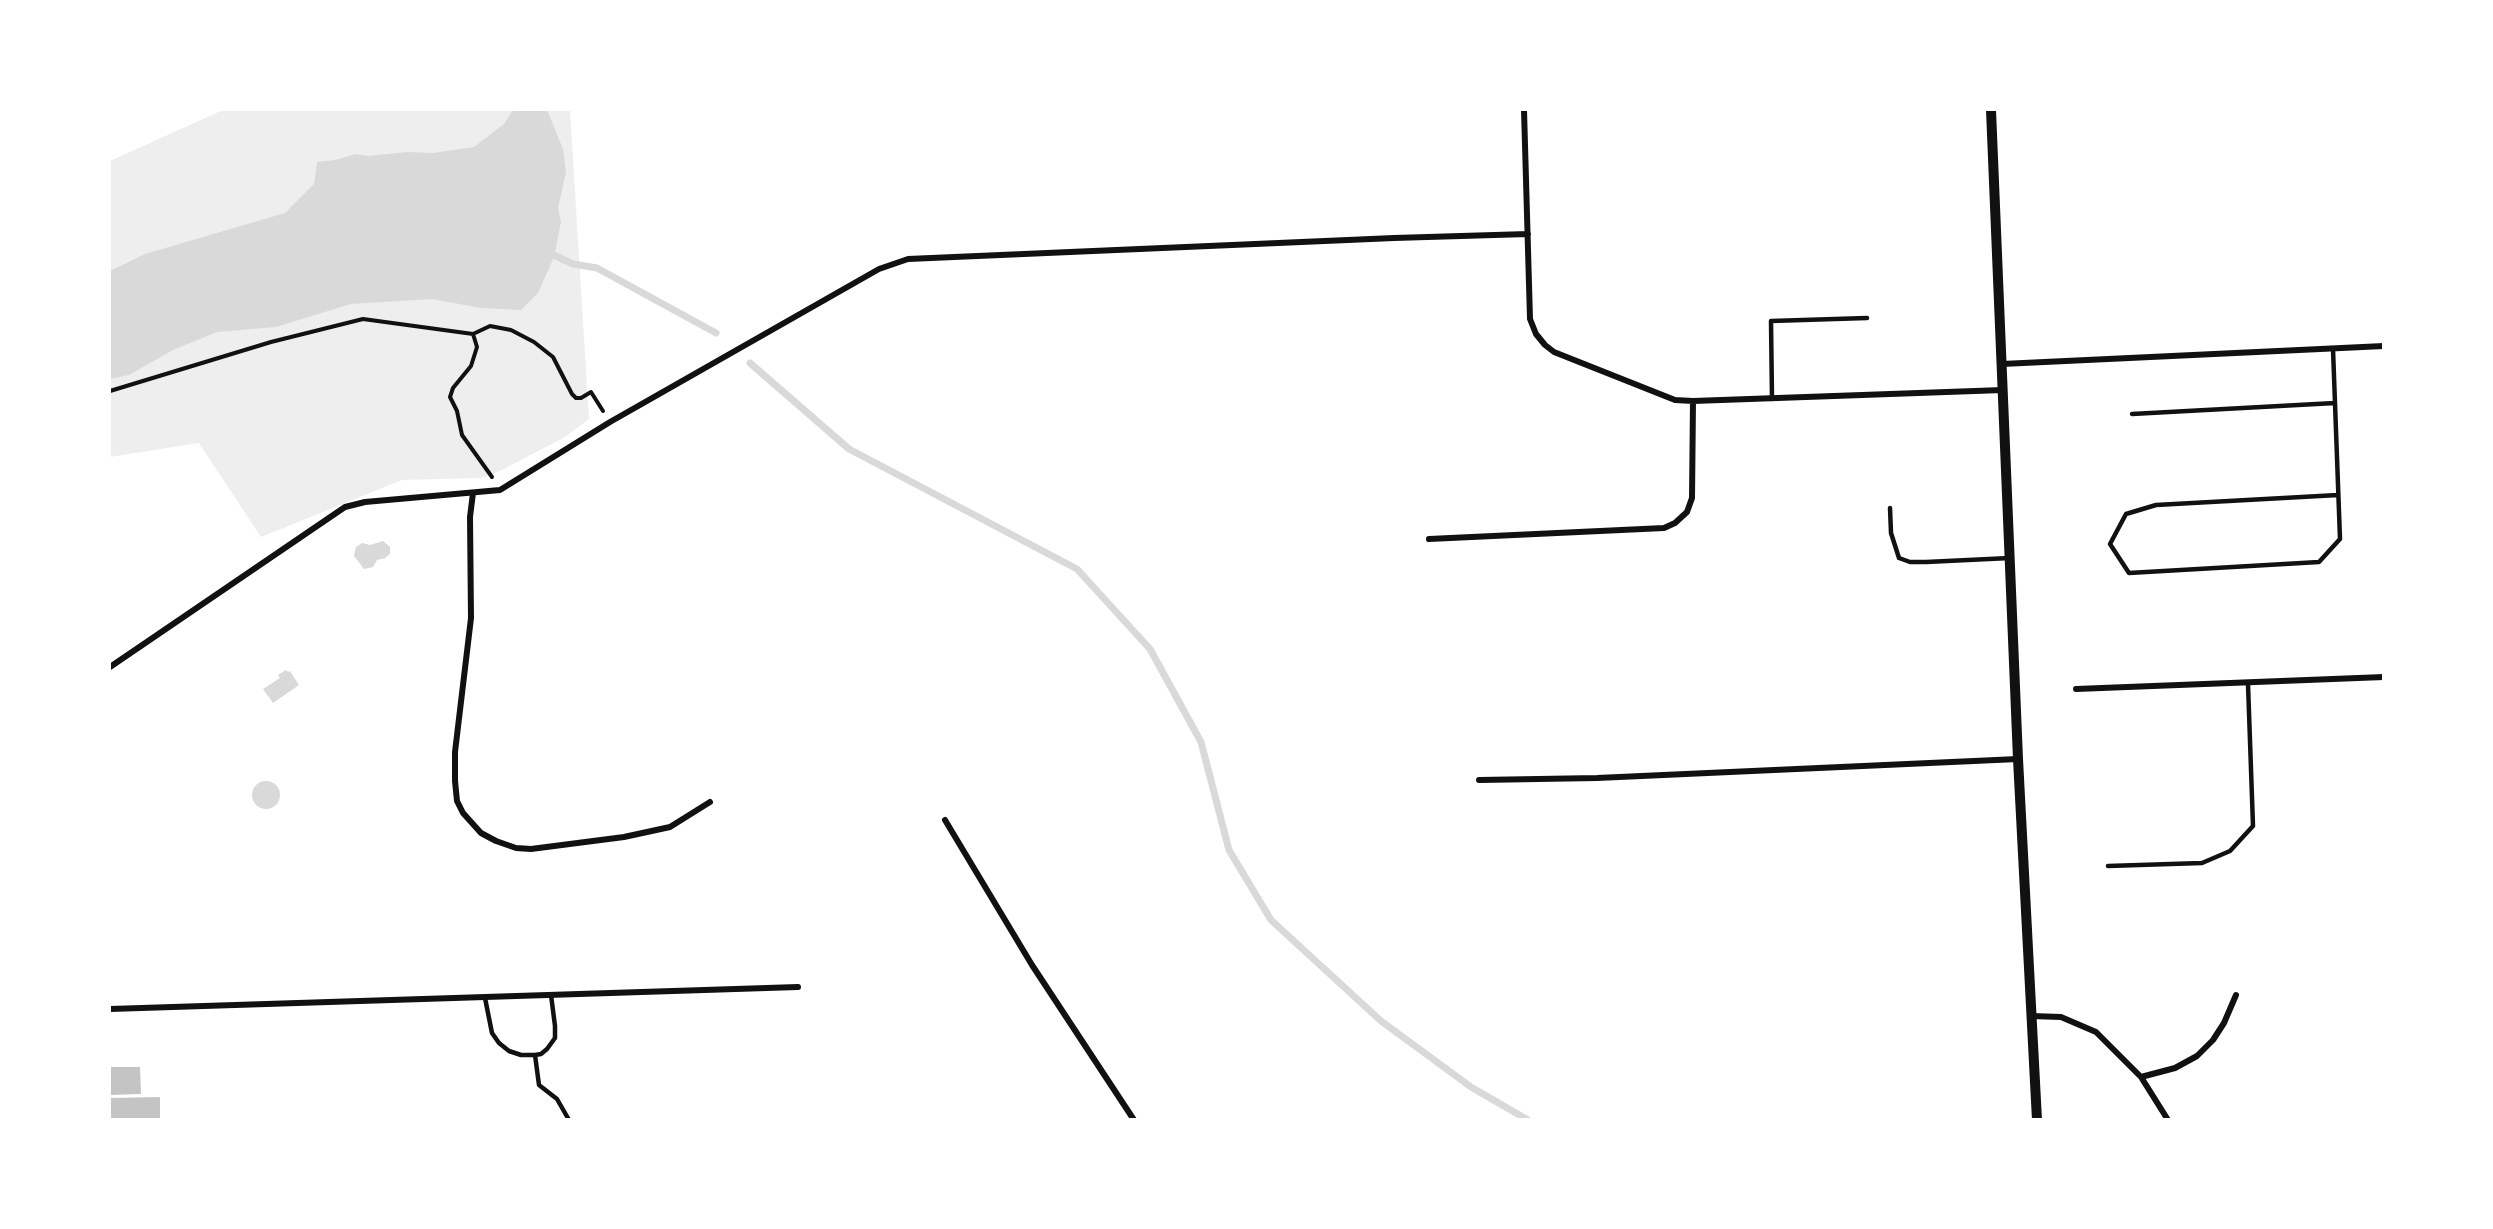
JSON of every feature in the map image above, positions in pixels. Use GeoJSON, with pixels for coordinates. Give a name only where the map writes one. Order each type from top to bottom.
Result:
{"type":"FeatureCollection","features":[{"type":"Feature","properties":{"kind":"street"},"geometry":{"type":"LineString","coordinates":[[1524,110],[1530,319],[1536,334],[1554,352],[1675,400],[1693,402],[2002,390]]}},
{"type":"Feature","properties":{"kind":"street"},"geometry":{"type":"LineString","coordinates":[[1991,110],[2037,1119]]}},
{"type":"Feature","properties":{"kind":"street"},"geometry":{"type":"LineString","coordinates":[[110,667],[345,507],[365,502],[500,490],[610,422],[879,269],[908,259],[1528,234]]}},
{"type":"Feature","properties":{"kind":"street"},"geometry":{"type":"LineString","coordinates":[[2002,364],[2384,346]]}},
{"type":"Feature","properties":{"kind":"street"},"geometry":{"type":"LineString","coordinates":[[1429,539],[1664,528],[1675,523],[1687,512],[1692,498],[1693,402]]}},
{"type":"Feature","properties":{"kind":"street"},"geometry":{"type":"LineString","coordinates":[[473,493],[470,517],[471,618],[455,752],[454,782],[457,801],[463,813],[482,833],[496,841],[516,848],[531,849],[613,839],[670,827],[710,802]]}},
{"type":"Feature","properties":{"kind":"street"},"geometry":{"type":"LineString","coordinates":[[2076,689],[2248,684],[2384,676]]}},
{"type":"Feature","properties":{"kind":"street"},"geometry":{"type":"LineString","coordinates":[[1479,780],[1608,777],[2019,759]]}},
{"type":"Feature","properties":{"kind":"street"},"geometry":{"type":"LineString","coordinates":[[945,820],[1032,965],[1134,1119]]}},
{"type":"Feature","properties":{"kind":"street"},"geometry":{"type":"LineString","coordinates":[[110,1010],[798,987]]}},
{"type":"Feature","properties":{"kind":"street"},"geometry":{"type":"LineString","coordinates":[[2140,1077],[2175,1068],[2197,1056],[2213,1040],[2224,1023],[2236,995]]}},
{"type":"Feature","properties":{"kind":"street"},"geometry":{"type":"LineString","coordinates":[[2031,1016],[2061,1017],[2096,1032],[2140,1077],[2168,1119]]}},
{"type":"Feature","properties":{"kind":"lane"},"geometry":{"type":"LineString","coordinates":[[1772,399],[1771,321],[1867,318]]}},
{"type":"Feature","properties":{"kind":"lane"},"geometry":{"type":"LineString","coordinates":[[2333,349],[2340,539],[2319,562],[2129,573],[2110,544],[2126,513],[2156,505],[2338,495]]}},
{"type":"Feature","properties":{"kind":"lane"},"geometry":{"type":"LineString","coordinates":[[2132,414],[2335,403]]}},
{"type":"Feature","properties":{"kind":"lane"},"geometry":{"type":"LineString","coordinates":[[1890,508],[1892,533],[1899,558],[1910,562],[1926,562],[2010,558]]}},
{"type":"Feature","properties":{"kind":"lane"},"geometry":{"type":"LineString","coordinates":[[2108,866],[2202,863],[2230,851],[2253,826],[2248,684]]}},
{"type":"Feature","properties":{"kind":"lane"},"geometry":{"type":"LineString","coordinates":[[485,998],[492,1033],[499,1043],[509,1051],[521,1055],[535,1055],[547,1049],[555,1038],[551,995]]}},
{"type":"Feature","properties":{"kind":"lane"},"geometry":{"type":"LineString","coordinates":[[535,1055],[539,1085],[557,1099],[569,1119]]}},
{"type":"Feature","properties":{"kind":"path"},"geometry":{"type":"LineString","coordinates":[[110,391],[271,342],[363,319],[473,334],[490,326],[511,330],[534,342],[553,357],[576,398],[581,398],[591,392],[610,422]]}},
{"type":"Feature","properties":{"kind":"path"},"geometry":{"type":"LineString","coordinates":[[473,334],[477,347],[471,366],[453,388],[450,397],[457,411],[462,435],[500,490]]}},
{"type":"Feature","properties":{"kind":"shaded area"},"geometry":{"type":"Polygon","coordinates":[[[223,110],[570,110],[589,419],[565,437],[498,472],[481,478],[402,480],[261,537],[199,443],[110,457],[110,161],[223,110]]]}},
{"type":"Feature","properties":{"kind":"shaded area"},"geometry":{"type":"Polygon","coordinates":[[[513,110],[547,110],[563,149],[566,172],[558,208],[561,222],[554,257],[538,293],[521,310],[481,308],[432,299],[351,304],[276,327],[217,332],[173,350],[129,375],[110,379],[110,271],[145,254],[285,213],[314,184],[317,162],[356,154],[368,156],[408,152],[433,153],[474,147],[504,124],[513,110]]]}},
{"type":"Feature","properties":{"kind":"shaded area"},"geometry":{"type":"Polygon","coordinates":[[[383,541],[390,547],[390,554],[377,560],[373,567],[364,569],[354,556],[356,547],[362,543],[370,545],[383,541]]]}},
{"type":"Feature","properties":{"kind":"shaded area"},"geometry":{"type":"Polygon","coordinates":[[[286,670],[290,671],[299,685],[273,703],[263,689],[280,678],[278,675],[286,670]]]}},
{"type":"Feature","properties":{"kind":"shaded area"},"geometry":{"type":"Polygon","coordinates":[[[266,781],[276,785],[280,795],[276,805],[266,809],[256,805],[252,795],[256,785],[266,781]]]}},
{"type":"Feature","properties":{"kind":"building"},"geometry":{"type":"Polygon","coordinates":[[[110,1067],[140,1067],[141,1094],[110,1095],[110,1067]]]}},
{"type":"Feature","properties":{"kind":"building"},"geometry":{"type":"Polygon","coordinates":[[[160,1097],[160,1120],[110,1120],[110,1098],[160,1097]]]}},
{"type":"Feature","properties":{"kind":"waterway"},"geometry":{"type":"LineString","coordinates":[[547,252],[573,264],[597,268],[716,333]]}},
{"type":"Feature","properties":{"kind":"waterway"},"geometry":{"type":"LineString","coordinates":[[750,363],[849,449],[1077,569],[1150,649],[1201,742],[1229,850],[1271,920],[1381,1021],[1471,1087],[1528,1120]]}}]}
